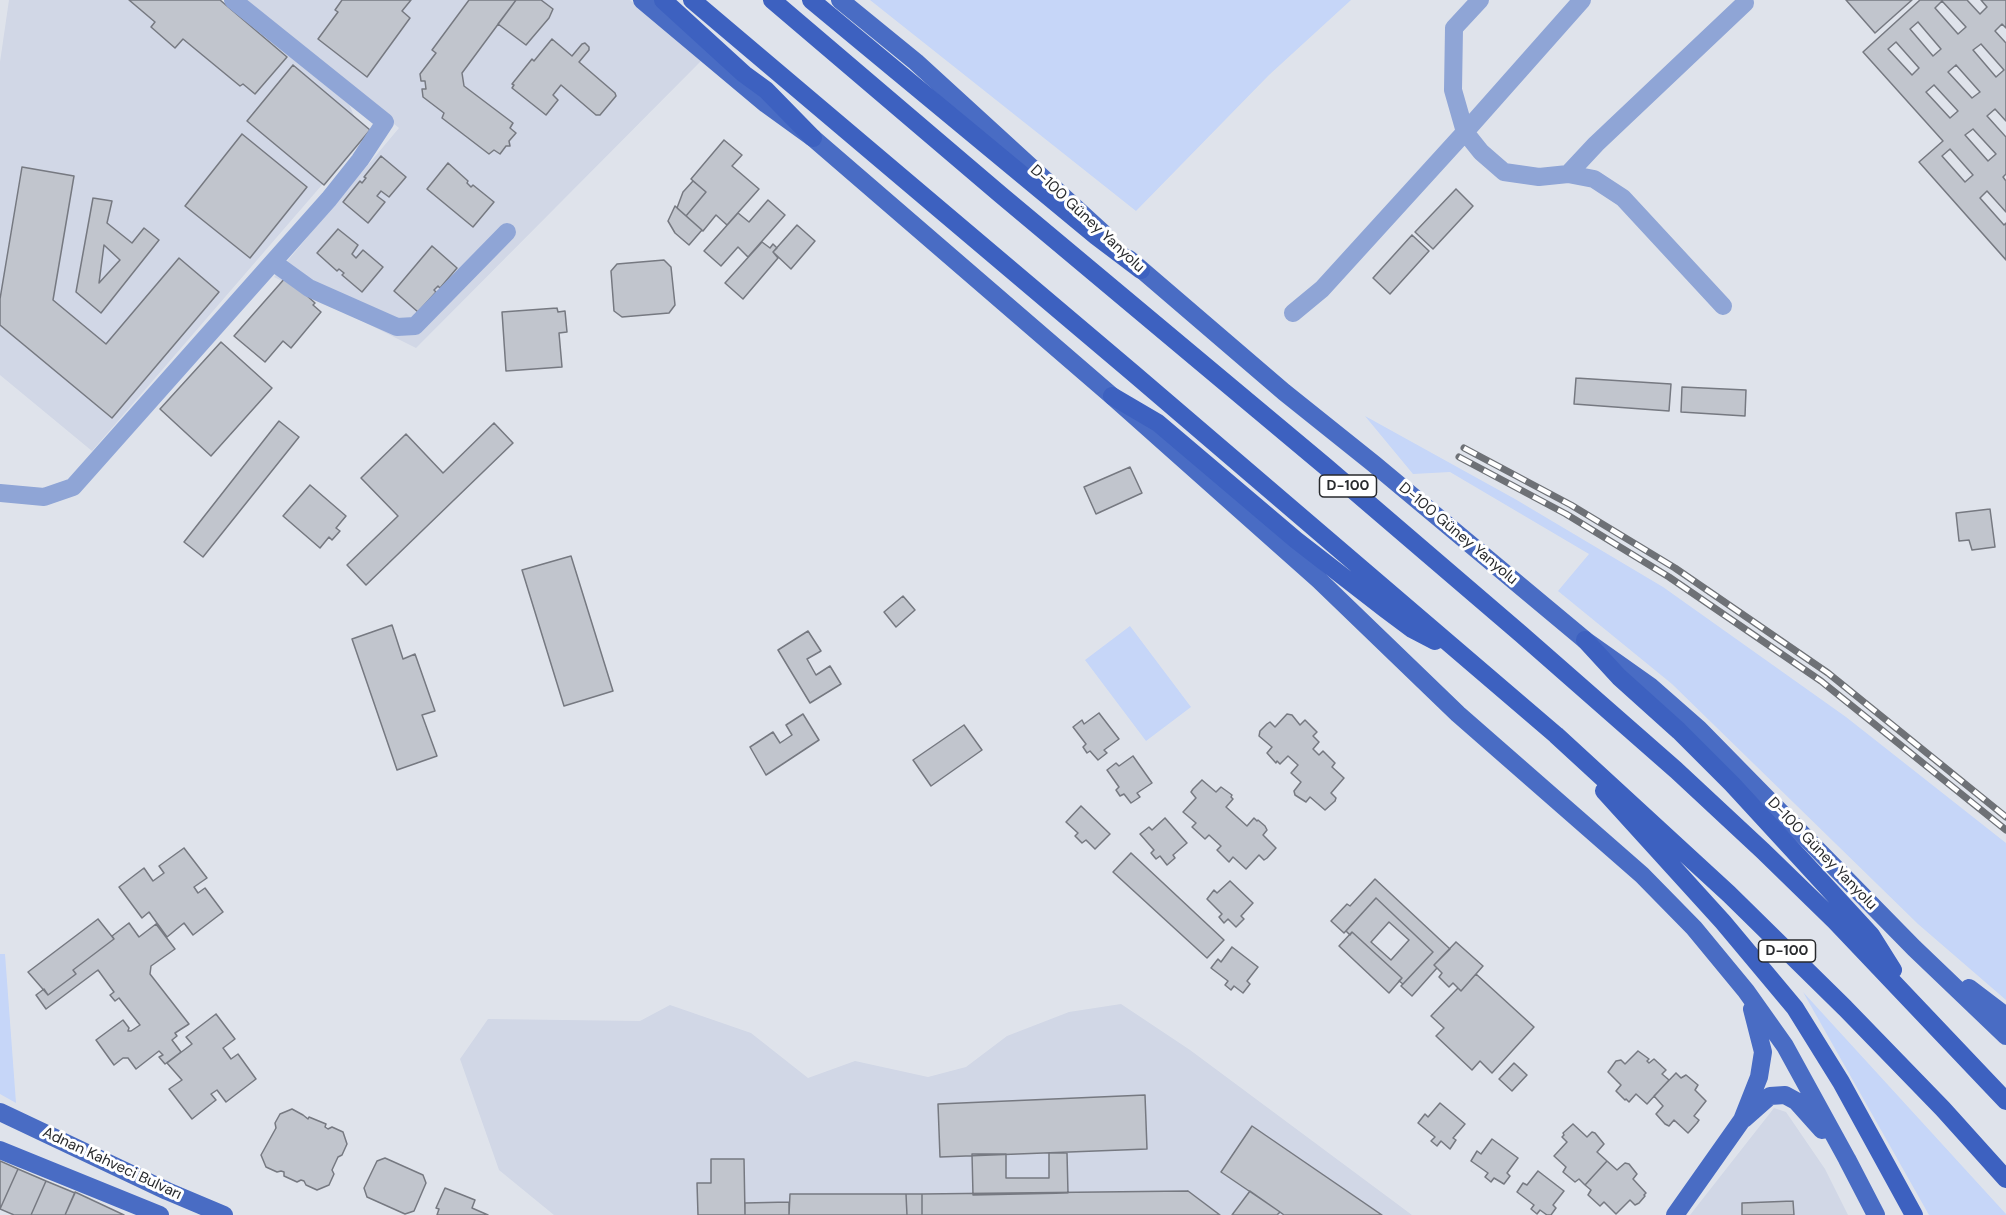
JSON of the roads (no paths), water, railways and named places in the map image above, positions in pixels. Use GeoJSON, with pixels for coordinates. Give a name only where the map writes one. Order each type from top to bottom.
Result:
{"type":"FeatureCollection","features":[{"type":"Feature","properties":{"kind":"highway"},"geometry":{"type":"LineString","coordinates":[[663,0],[744,74],[766,90],[813,138]]}},
{"type":"Feature","properties":{"kind":"highway","name":"D-100"},"geometry":{"type":"LineString","coordinates":[[692,0],[1556,735],[1738,902],[1943,1109],[2006,1179]]}},
{"type":"Feature","properties":{"kind":"highway","name":"D-100"},"geometry":{"type":"LineString","coordinates":[[772,0],[1019,211],[1325,466],[1582,687],[1763,851],[1905,993],[2006,1101]]}},
{"type":"Feature","properties":{"kind":"highway"},"geometry":{"type":"LineString","coordinates":[[811,0],[1052,200],[1141,270]]}},
{"type":"Feature","properties":{"kind":"highway"},"geometry":{"type":"LineString","coordinates":[[1112,396],[1158,423],[1296,540],[1412,629],[1464,655]]}},
{"type":"Feature","properties":{"kind":"highway"},"geometry":{"type":"LineString","coordinates":[[1585,640],[1619,677],[1679,731],[1732,784],[1854,916],[1871,935],[1905,993]]}},
{"type":"Feature","properties":{"kind":"highway"},"geometry":{"type":"LineString","coordinates":[[1556,735],[1622,813],[1730,930],[1795,1008],[1841,1082],[1914,1215]]}},
{"type":"Feature","properties":{"kind":"main road"},"geometry":{"type":"LineString","coordinates":[[642,0],[766,104],[813,138],[1112,396],[1319,580],[1458,714],[1642,875],[1694,928],[1746,991],[1785,1046],[1876,1215]]}},
{"type":"Feature","properties":{"kind":"main road","name":"D-100 Güney Yanyolu"},"geometry":{"type":"LineString","coordinates":[[840,0],[916,62],[1050,183],[1141,270],[1284,392],[1383,471],[1585,640],[1650,686],[1699,729],[1914,948],[2006,1036]]}},
{"type":"Feature","properties":{"kind":"main road"},"geometry":{"type":"LineString","coordinates":[[1914,948],[2006,1016]]}},
{"type":"Feature","properties":{"kind":"main road"},"geometry":{"type":"LineString","coordinates":[[1675,1215],[1742,1120],[1759,1077],[1763,1052],[1758,1026],[1746,991]]}},
{"type":"Feature","properties":{"kind":"main road"},"geometry":{"type":"LineString","coordinates":[[1742,1120],[1770,1096],[1785,1095],[1796,1101],[1847,1159]]}},
{"type":"Feature","properties":{"kind":"main road","name":"Adnan Kahveci Bulvarı"},"geometry":{"type":"LineString","coordinates":[[0,1112],[167,1191],[224,1215]]}},
{"type":"Feature","properties":{"kind":"main road","name":"Adnan Kahveci Bulvarı"},"geometry":{"type":"LineString","coordinates":[[0,1150],[160,1215]]}},
{"type":"Feature","properties":{"kind":"main road"},"geometry":{"type":"LineString","coordinates":[[167,1191],[169,1215]]}},
{"type":"Feature","properties":{"kind":"street"},"geometry":{"type":"LineString","coordinates":[[0,493],[44,497],[73,487],[329,199],[386,122],[233,0]]}},
{"type":"Feature","properties":{"kind":"street"},"geometry":{"type":"LineString","coordinates":[[1480,0],[1454,28],[1453,90],[1465,132],[1481,152],[1504,172],[1539,177],[1568,174],[1594,179],[1623,198],[1723,306]]}},
{"type":"Feature","properties":{"kind":"street"},"geometry":{"type":"LineString","coordinates":[[1293,313],[1322,289],[1582,0]]}},
{"type":"Feature","properties":{"kind":"street"},"geometry":{"type":"LineString","coordinates":[[1568,174],[1596,144],[1745,3]]}},
{"type":"Feature","properties":{"kind":"street"},"geometry":{"type":"LineString","coordinates":[[273,262],[309,288],[397,327],[415,326],[507,232]]}},
{"type":"Feature","properties":{"kind":"railway"},"geometry":{"type":"LineString","coordinates":[[1464,448],[1571,505],[1675,568],[1828,673],[2006,817]]}},
{"type":"Feature","properties":{"kind":"railway"},"geometry":{"type":"LineString","coordinates":[[1459,457],[1566,514],[1669,577],[1821,681],[2006,830]]}}]}
